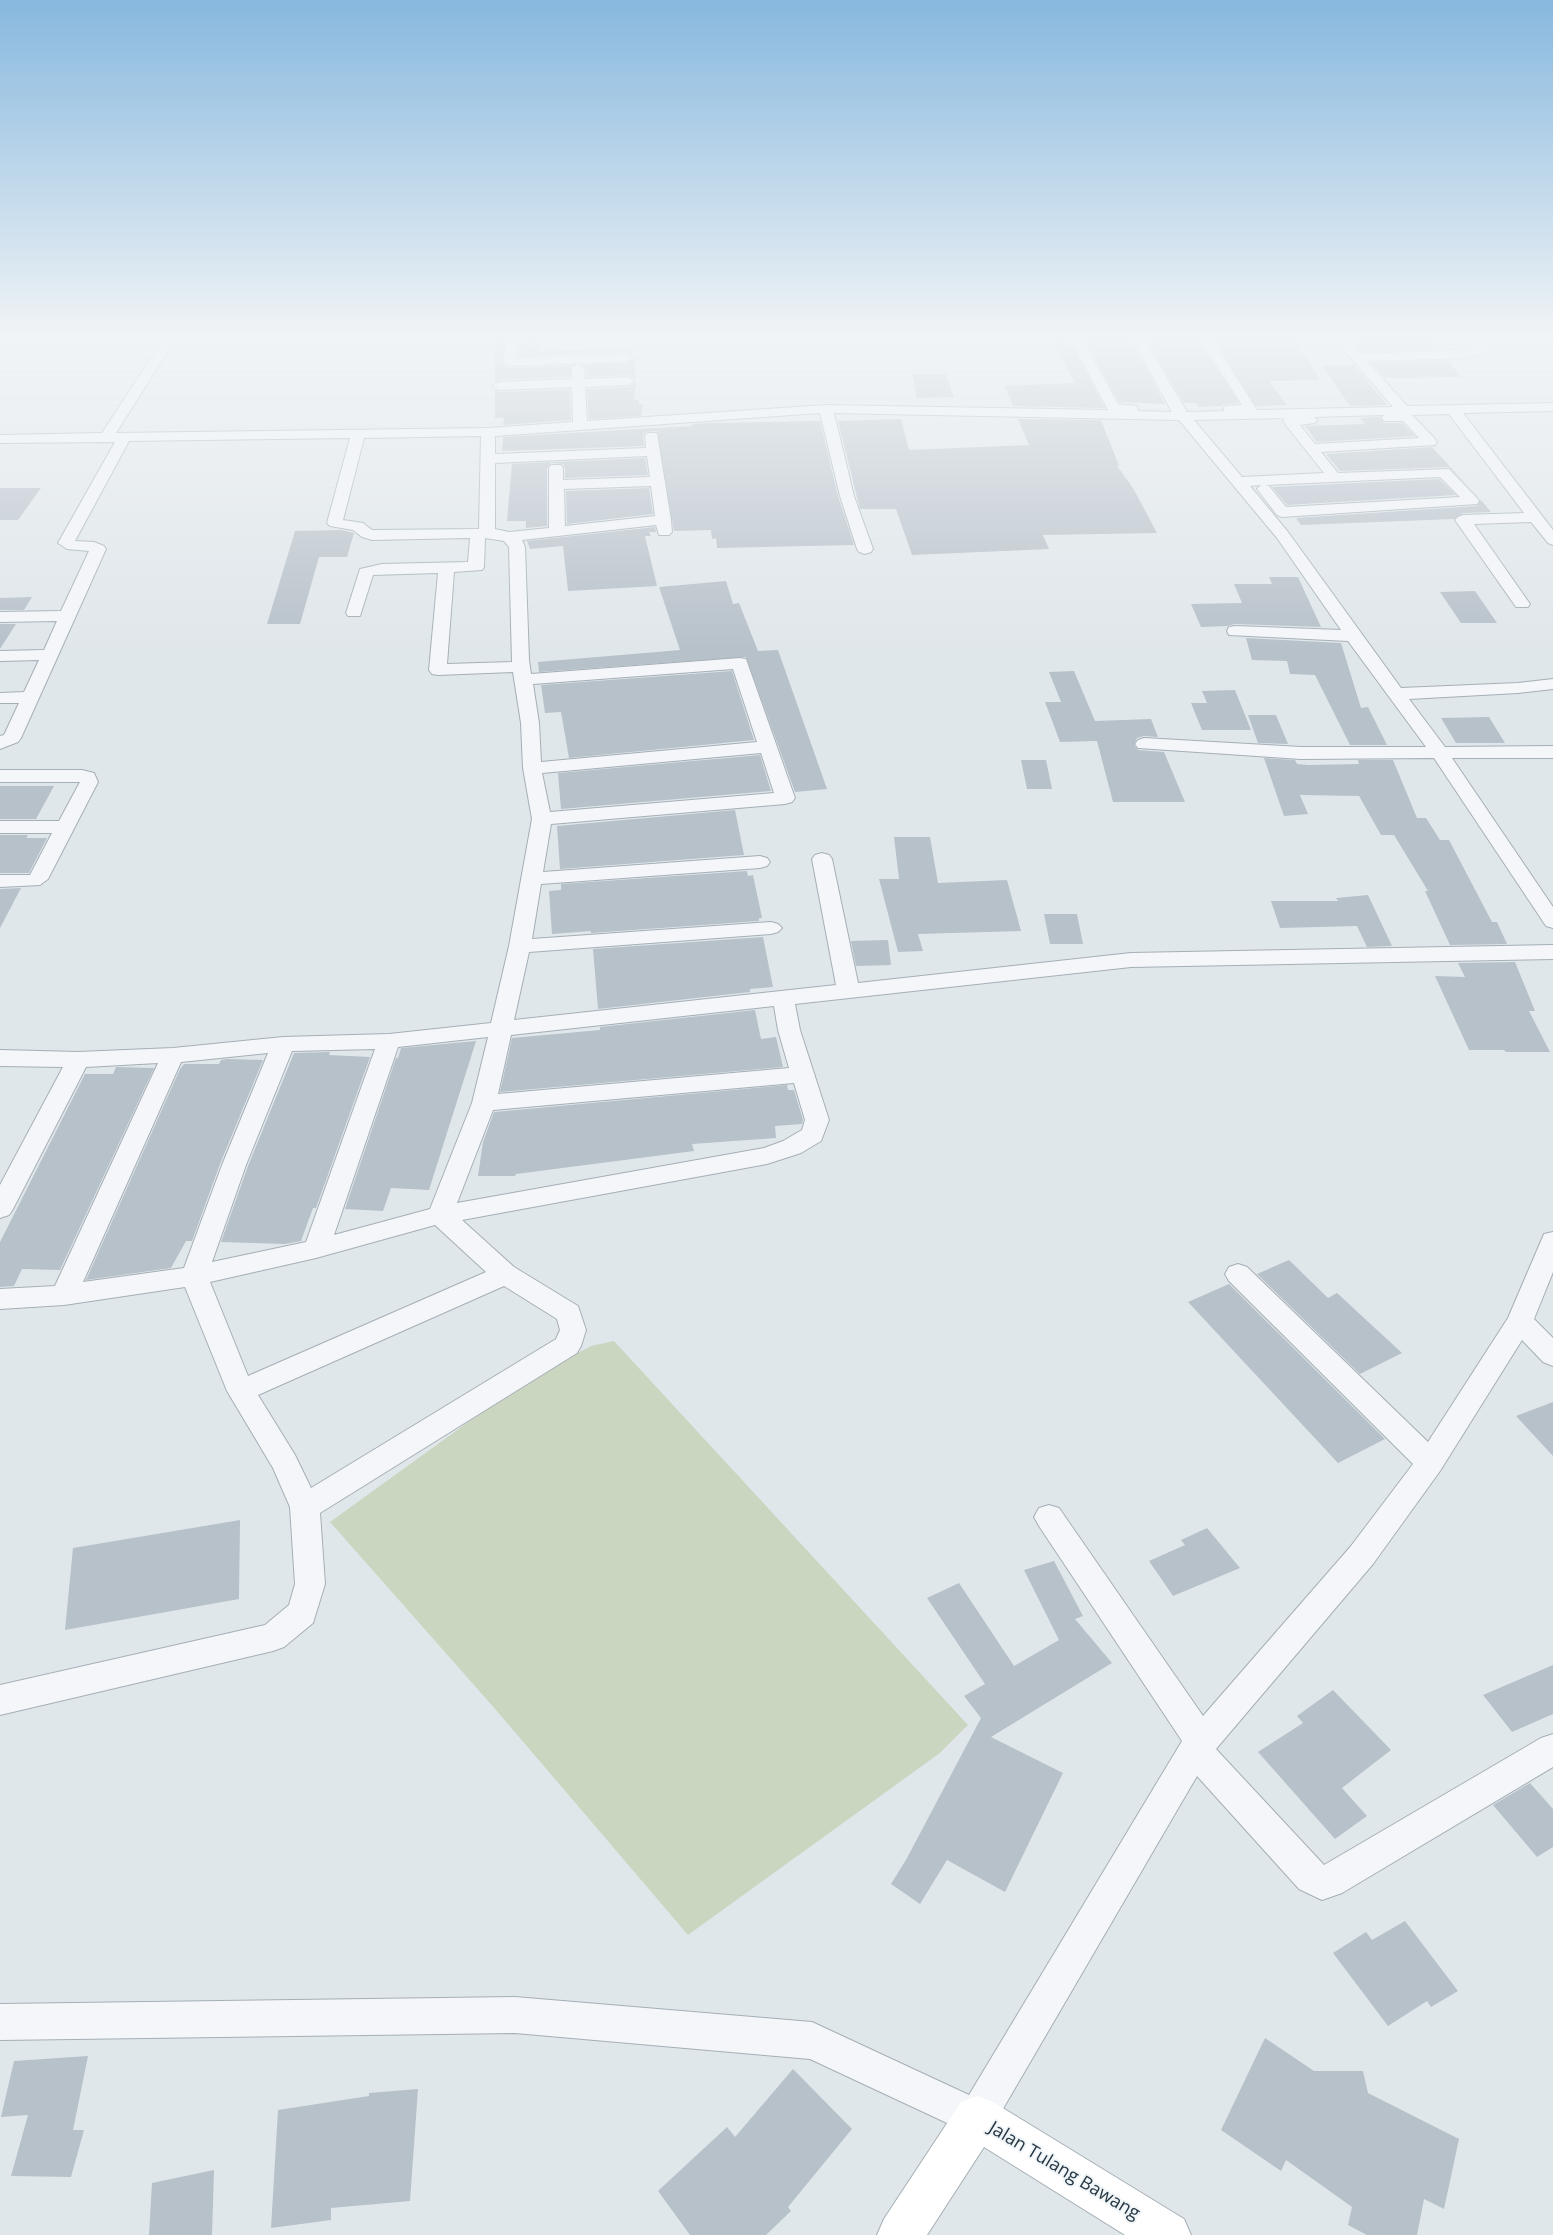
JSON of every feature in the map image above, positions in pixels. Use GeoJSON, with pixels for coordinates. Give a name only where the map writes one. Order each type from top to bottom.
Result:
{"type":"FeatureCollection","features":[{"type":"Feature","properties":{"kind":"street"},"geometry":{"type":"LineString","coordinates":[[0,743],[12,738],[98,549],[94,547],[72,546],[66,543],[123,439]]}},
{"type":"Feature","properties":{"kind":"street"},"geometry":{"type":"LineString","coordinates":[[357,439],[335,523],[360,526],[367,534],[483,533],[509,537],[663,521]]}},
{"type":"Feature","properties":{"kind":"street"},"geometry":{"type":"LineString","coordinates":[[354,614],[366,572],[382,569],[476,567],[483,533],[488,439]]}},
{"type":"Feature","properties":{"kind":"street"},"geometry":{"type":"LineString","coordinates":[[652,439],[663,521]]}},
{"type":"Feature","properties":{"kind":"street"},"geometry":{"type":"LineString","coordinates":[[833,439],[847,496],[865,549]]}},
{"type":"Feature","properties":{"kind":"street"},"geometry":{"type":"LineString","coordinates":[[1204,439],[1283,535],[1353,636],[1439,752],[1553,922]]}},
{"type":"Feature","properties":{"kind":"street"},"geometry":{"type":"LineString","coordinates":[[1304,439],[1333,476]]}},
{"type":"Feature","properties":{"kind":"street"},"geometry":{"type":"LineString","coordinates":[[1311,448],[1430,442],[1428,439]]}},
{"type":"Feature","properties":{"kind":"street"},"geometry":{"type":"LineString","coordinates":[[1476,439],[1553,540]]}},
{"type":"Feature","properties":{"kind":"street"},"geometry":{"type":"LineString","coordinates":[[488,459],[653,452]]}},
{"type":"Feature","properties":{"kind":"street"},"geometry":{"type":"LineString","coordinates":[[555,456],[558,531]]}},
{"type":"Feature","properties":{"kind":"street"},"geometry":{"type":"LineString","coordinates":[[1238,482],[1333,476],[1444,472],[1472,501],[1282,512],[1258,481]]}},
{"type":"Feature","properties":{"kind":"street"},"geometry":{"type":"LineString","coordinates":[[556,484],[658,481]]}},
{"type":"Feature","properties":{"kind":"street"},"geometry":{"type":"LineString","coordinates":[[557,514],[581,514],[663,521]]}},
{"type":"Feature","properties":{"kind":"street"},"geometry":{"type":"LineString","coordinates":[[1522,604],[1463,520],[1536,517]]}},
{"type":"Feature","properties":{"kind":"street"},"geometry":{"type":"LineString","coordinates":[[440,1215],[484,1103],[520,946],[542,819],[532,768],[530,724],[522,674],[517,547],[516,543],[509,537]]}},
{"type":"Feature","properties":{"kind":"street"},"geometry":{"type":"LineString","coordinates":[[446,568],[438,670],[522,674],[738,658],[785,798],[542,819]]}},
{"type":"Feature","properties":{"kind":"street"},"geometry":{"type":"LineString","coordinates":[[0,617],[68,616]]}},
{"type":"Feature","properties":{"kind":"street"},"geometry":{"type":"LineString","coordinates":[[1235,631],[1353,636]]}},
{"type":"Feature","properties":{"kind":"street"},"geometry":{"type":"LineString","coordinates":[[0,656],[50,655]]}},
{"type":"Feature","properties":{"kind":"street"},"geometry":{"type":"LineString","coordinates":[[1396,694],[1518,688],[1553,684]]}},
{"type":"Feature","properties":{"kind":"street"},"geometry":{"type":"LineString","coordinates":[[0,698],[31,697]]}},
{"type":"Feature","properties":{"kind":"street"},"geometry":{"type":"LineString","coordinates":[[1144,744],[1301,753],[1553,752]]}},
{"type":"Feature","properties":{"kind":"street"},"geometry":{"type":"LineString","coordinates":[[532,768],[768,747]]}},
{"type":"Feature","properties":{"kind":"street"},"geometry":{"type":"LineString","coordinates":[[0,776],[82,776],[88,778],[89,782],[37,879],[0,881]]}},
{"type":"Feature","properties":{"kind":"street"},"geometry":{"type":"LineString","coordinates":[[0,827],[65,827]]}},
{"type":"Feature","properties":{"kind":"street"},"geometry":{"type":"LineString","coordinates":[[822,859],[848,990]]}},
{"type":"Feature","properties":{"kind":"street"},"geometry":{"type":"LineString","coordinates":[[532,879],[760,862]]}},
{"type":"Feature","properties":{"kind":"street"},"geometry":{"type":"LineString","coordinates":[[520,946],[771,928]]}},
{"type":"Feature","properties":{"kind":"street"},"geometry":{"type":"LineString","coordinates":[[0,1058],[78,1060],[173,1055],[283,1044],[388,1040],[500,1030],[783,997],[1131,960],[1332,958],[1553,952]]}},
{"type":"Feature","properties":{"kind":"street"},"geometry":{"type":"LineString","coordinates":[[0,1300],[64,1295],[194,1276],[316,1249],[440,1215],[766,1156],[792,1147],[813,1135],[818,1120],[789,1030],[783,997]]}},
{"type":"Feature","properties":{"kind":"street"},"geometry":{"type":"LineString","coordinates":[[316,1249],[388,1040]]}},
{"type":"Feature","properties":{"kind":"street"},"geometry":{"type":"LineString","coordinates":[[0,1700],[273,1637],[302,1613],[310,1584],[305,1506],[285,1463],[241,1391],[194,1276],[234,1165],[283,1044]]}},
{"type":"Feature","properties":{"kind":"street"},"geometry":{"type":"LineString","coordinates":[[64,1295],[173,1055]]}},
{"type":"Feature","properties":{"kind":"street"},"geometry":{"type":"LineString","coordinates":[[0,1209],[78,1060]]}},
{"type":"Feature","properties":{"kind":"street"},"geometry":{"type":"LineString","coordinates":[[484,1103],[803,1075]]}},
{"type":"Feature","properties":{"kind":"street"},"geometry":{"type":"LineString","coordinates":[[305,1506],[567,1346],[573,1330],[569,1313],[505,1274],[440,1215]]}},
{"type":"Feature","properties":{"kind":"street"},"geometry":{"type":"LineString","coordinates":[[0,2022],[515,2015],[812,2041],[978,2118],[1198,1745],[1362,1555],[1430,1463],[1520,1321],[1553,1241]]}},
{"type":"Feature","properties":{"kind":"street"},"geometry":{"type":"LineString","coordinates":[[241,1391],[505,1274]]}},
{"type":"Feature","properties":{"kind":"street"},"geometry":{"type":"LineString","coordinates":[[1238,1274],[1430,1463]]}},
{"type":"Feature","properties":{"kind":"street"},"geometry":{"type":"LineString","coordinates":[[1520,1321],[1553,1355]]}},
{"type":"Feature","properties":{"kind":"street"},"geometry":{"type":"LineString","coordinates":[[1049,1517],[1198,1745],[1311,1877],[1322,1883],[1330,1881],[1553,1749]]}},
{"type":"Feature","properties":{"kind":"street","name":"Jalan Tulang Bawang"},"geometry":{"type":"LineString","coordinates":[[900,2235],[978,2118],[1168,2235]]}},
{"type":"Feature","properties":{"kind":"green space"},"geometry":{"type":"Polygon","coordinates":[[[614,1341],[968,1725],[940,1753],[688,1935],[496,1710],[330,1522],[525,1381],[591,1346],[614,1341]]]}},
{"type":"Feature","properties":{"kind":"building"},"geometry":{"type":"Polygon","coordinates":[[[503,439],[643,439],[644,446],[502,451],[503,439]]]}},
{"type":"Feature","properties":{"kind":"building"},"geometry":{"type":"Polygon","coordinates":[[[658,439],[824,439],[838,496],[854,545],[717,548],[716,538],[712,539],[711,530],[674,531],[658,439]]]}},
{"type":"Feature","properties":{"kind":"building"},"geometry":{"type":"Polygon","coordinates":[[[843,439],[906,439],[909,450],[1029,445],[1027,439],[1109,439],[1119,466],[1117,466],[1133,488],[1157,533],[1043,535],[1049,549],[912,555],[896,509],[860,509],[843,439]]]}},
{"type":"Feature","properties":{"kind":"building"},"geometry":{"type":"Polygon","coordinates":[[[1315,439],[1361,439],[1317,442],[1315,439]]]}},
{"type":"Feature","properties":{"kind":"building"},"geometry":{"type":"Polygon","coordinates":[[[1432,447],[1468,486],[1449,467],[1340,471],[1326,454],[1432,447]]]}},
{"type":"Feature","properties":{"kind":"building"},"geometry":{"type":"Polygon","coordinates":[[[645,458],[648,475],[565,478],[563,464],[551,463],[547,468],[547,526],[526,528],[526,521],[507,521],[512,464],[645,458]]]}},
{"type":"Feature","properties":{"kind":"building"},"geometry":{"type":"Polygon","coordinates":[[[1439,479],[1456,495],[1287,505],[1272,487],[1439,479]]]}},
{"type":"Feature","properties":{"kind":"building"},"geometry":{"type":"Polygon","coordinates":[[[0,488],[41,488],[18,520],[0,520],[0,488]]]}},
{"type":"Feature","properties":{"kind":"building"},"geometry":{"type":"Polygon","coordinates":[[[649,488],[653,514],[567,524],[566,491],[649,488]]]}},
{"type":"Feature","properties":{"kind":"building"},"geometry":{"type":"Polygon","coordinates":[[[1481,500],[1491,512],[1463,513],[1454,519],[1301,525],[1296,518],[1477,506],[1481,500]]]}},
{"type":"Feature","properties":{"kind":"building"},"geometry":{"type":"Polygon","coordinates":[[[655,527],[656,532],[649,532],[651,536],[645,536],[657,586],[568,591],[563,546],[530,549],[527,541],[655,527]]]}},
{"type":"Feature","properties":{"kind":"building"},"geometry":{"type":"Polygon","coordinates":[[[341,530],[354,533],[347,557],[319,557],[300,624],[267,624],[295,531],[341,530]]]}},
{"type":"Feature","properties":{"kind":"building"},"geometry":{"type":"Polygon","coordinates":[[[1269,577],[1298,577],[1321,627],[1235,624],[1201,627],[1191,604],[1242,603],[1234,584],[1272,584],[1269,577]]]}},
{"type":"Feature","properties":{"kind":"building"},"geometry":{"type":"Polygon","coordinates":[[[726,581],[733,604],[739,603],[758,651],[778,650],[827,789],[795,792],[746,657],[539,672],[538,662],[680,650],[659,587],[726,581]]]}},
{"type":"Feature","properties":{"kind":"building"},"geometry":{"type":"Polygon","coordinates":[[[1475,591],[1497,623],[1461,623],[1440,592],[1475,591]]]}},
{"type":"Feature","properties":{"kind":"building"},"geometry":{"type":"Polygon","coordinates":[[[32,597],[24,610],[0,610],[0,598],[32,597]]]}},
{"type":"Feature","properties":{"kind":"building"},"geometry":{"type":"Polygon","coordinates":[[[0,624],[16,624],[0,649],[0,624]]]}},
{"type":"Feature","properties":{"kind":"building"},"geometry":{"type":"Polygon","coordinates":[[[1246,638],[1341,643],[1361,708],[1368,707],[1387,745],[1350,745],[1315,675],[1290,674],[1287,661],[1252,660],[1246,638]]]}},
{"type":"Feature","properties":{"kind":"building"},"geometry":{"type":"Polygon","coordinates":[[[732,671],[754,740],[569,758],[561,712],[545,713],[541,685],[732,671]]]}},
{"type":"Feature","properties":{"kind":"building"},"geometry":{"type":"Polygon","coordinates":[[[1074,671],[1095,721],[1151,719],[1158,737],[1144,736],[1137,738],[1134,745],[1138,750],[1164,752],[1185,802],[1113,802],[1097,741],[1060,742],[1045,702],[1061,702],[1049,672],[1074,671]]]}},
{"type":"Feature","properties":{"kind":"building"},"geometry":{"type":"Polygon","coordinates":[[[1235,690],[1251,730],[1202,730],[1191,703],[1207,703],[1202,691],[1235,690]]]}},
{"type":"Feature","properties":{"kind":"building"},"geometry":{"type":"Polygon","coordinates":[[[1248,715],[1276,715],[1288,744],[1258,743],[1248,715]]]}},
{"type":"Feature","properties":{"kind":"building"},"geometry":{"type":"Polygon","coordinates":[[[1489,717],[1505,743],[1456,743],[1441,718],[1489,717]]]}},
{"type":"Feature","properties":{"kind":"building"},"geometry":{"type":"Polygon","coordinates":[[[760,755],[771,791],[561,809],[558,773],[760,755]]]}},
{"type":"Feature","properties":{"kind":"building"},"geometry":{"type":"Polygon","coordinates":[[[1264,758],[1295,760],[1297,764],[1308,765],[1359,764],[1358,760],[1393,760],[1417,818],[1426,818],[1440,840],[1449,840],[1492,922],[1497,922],[1507,944],[1450,945],[1425,891],[1428,891],[1394,835],[1381,835],[1359,796],[1300,795],[1308,814],[1284,816],[1264,758]]]}},
{"type":"Feature","properties":{"kind":"building"},"geometry":{"type":"Polygon","coordinates":[[[1021,760],[1046,760],[1052,789],[1027,789],[1021,760]]]}},
{"type":"Feature","properties":{"kind":"building"},"geometry":{"type":"Polygon","coordinates":[[[0,786],[54,786],[36,819],[0,819],[0,786]]]}},
{"type":"Feature","properties":{"kind":"building"},"geometry":{"type":"Polygon","coordinates":[[[735,810],[744,855],[560,869],[557,826],[735,810]]]}},
{"type":"Feature","properties":{"kind":"building"},"geometry":{"type":"Polygon","coordinates":[[[0,835],[28,835],[26,838],[47,838],[29,873],[0,873],[0,835]]]}},
{"type":"Feature","properties":{"kind":"building"},"geometry":{"type":"Polygon","coordinates":[[[894,837],[930,837],[938,883],[1007,880],[1021,931],[918,934],[923,951],[898,952],[879,879],[899,879],[894,837]]]}},
{"type":"Feature","properties":{"kind":"building"},"geometry":{"type":"Polygon","coordinates":[[[747,871],[748,876],[753,875],[762,918],[759,918],[759,921],[552,934],[549,891],[561,890],[561,884],[747,871]]]}},
{"type":"Feature","properties":{"kind":"building"},"geometry":{"type":"Polygon","coordinates":[[[21,888],[0,928],[0,889],[21,888]]]}},
{"type":"Feature","properties":{"kind":"building"},"geometry":{"type":"Polygon","coordinates":[[[1368,895],[1392,946],[1367,947],[1357,926],[1280,928],[1271,901],[1338,901],[1336,898],[1368,895]]]}},
{"type":"Feature","properties":{"kind":"building"},"geometry":{"type":"Polygon","coordinates":[[[1044,914],[1077,914],[1083,944],[1050,944],[1044,914]]]}},
{"type":"Feature","properties":{"kind":"building"},"geometry":{"type":"Polygon","coordinates":[[[763,937],[773,987],[750,989],[750,992],[598,1009],[593,949],[763,937]]]}},
{"type":"Feature","properties":{"kind":"building"},"geometry":{"type":"Polygon","coordinates":[[[888,940],[891,965],[856,966],[851,941],[888,940]]]}},
{"type":"Feature","properties":{"kind":"building"},"geometry":{"type":"Polygon","coordinates":[[[1515,962],[1535,1011],[1529,1011],[1550,1052],[1469,1050],[1435,976],[1465,977],[1458,963],[1515,962]]]}},
{"type":"Feature","properties":{"kind":"building"},"geometry":{"type":"Polygon","coordinates":[[[755,1010],[761,1039],[776,1037],[783,1067],[500,1092],[512,1038],[600,1030],[600,1027],[755,1010]]]}},
{"type":"Feature","properties":{"kind":"building"},"geometry":{"type":"Polygon","coordinates":[[[476,1041],[429,1190],[391,1188],[383,1211],[345,1209],[401,1048],[476,1041]]]}},
{"type":"Feature","properties":{"kind":"building"},"geometry":{"type":"Polygon","coordinates":[[[330,1052],[329,1055],[370,1057],[316,1208],[313,1208],[301,1241],[285,1244],[221,1242],[248,1166],[294,1053],[330,1052]]]}},
{"type":"Feature","properties":{"kind":"building"},"geometry":{"type":"Polygon","coordinates":[[[221,1060],[263,1060],[220,1164],[192,1241],[186,1241],[171,1268],[86,1280],[180,1069],[184,1064],[219,1064],[221,1060]]]}},
{"type":"Feature","properties":{"kind":"building"},"geometry":{"type":"Polygon","coordinates":[[[116,1067],[154,1068],[60,1270],[22,1269],[14,1286],[0,1287],[0,1242],[85,1074],[113,1074],[116,1067]]]}},
{"type":"Feature","properties":{"kind":"building"},"geometry":{"type":"Polygon","coordinates":[[[787,1085],[788,1090],[794,1090],[803,1120],[802,1124],[775,1126],[776,1138],[692,1144],[694,1151],[516,1174],[515,1176],[478,1176],[483,1142],[494,1112],[787,1085]]]}},
{"type":"Feature","properties":{"kind":"building"},"geometry":{"type":"Polygon","coordinates":[[[1289,1260],[1328,1298],[1337,1293],[1402,1353],[1360,1374],[1257,1274],[1289,1260]]]}},
{"type":"Feature","properties":{"kind":"building"},"geometry":{"type":"Polygon","coordinates":[[[1229,1284],[1385,1439],[1338,1463],[1188,1302],[1229,1284]]]}},
{"type":"Feature","properties":{"kind":"building"},"geometry":{"type":"Polygon","coordinates":[[[1553,1402],[1553,1456],[1516,1416],[1553,1402]]]}},
{"type":"Feature","properties":{"kind":"building"},"geometry":{"type":"Polygon","coordinates":[[[240,1520],[239,1599],[65,1630],[73,1548],[240,1520]]]}},
{"type":"Feature","properties":{"kind":"building"},"geometry":{"type":"Polygon","coordinates":[[[1207,1528],[1240,1568],[1173,1596],[1149,1561],[1185,1545],[1181,1540],[1207,1528]]]}},
{"type":"Feature","properties":{"kind":"building"},"geometry":{"type":"Polygon","coordinates":[[[1054,1561],[1083,1616],[1075,1619],[1112,1663],[991,1737],[1063,1773],[1005,1892],[947,1860],[920,1904],[891,1884],[907,1858],[981,1718],[964,1696],[985,1684],[927,1598],[959,1583],[1014,1666],[1059,1640],[1024,1570],[1054,1561]]]}},
{"type":"Feature","properties":{"kind":"building"},"geometry":{"type":"Polygon","coordinates":[[[1553,1665],[1553,1714],[1512,1732],[1483,1695],[1553,1665]]]}},
{"type":"Feature","properties":{"kind":"building"},"geometry":{"type":"Polygon","coordinates":[[[1333,1690],[1391,1750],[1342,1788],[1367,1816],[1335,1839],[1258,1752],[1303,1723],[1297,1716],[1333,1690]]]}},
{"type":"Feature","properties":{"kind":"building"},"geometry":{"type":"Polygon","coordinates":[[[1530,1783],[1553,1809],[1553,1847],[1537,1857],[1493,1805],[1530,1783]]]}},
{"type":"Feature","properties":{"kind":"building"},"geometry":{"type":"Polygon","coordinates":[[[1405,1921],[1458,1991],[1431,2007],[1427,2001],[1388,2026],[1333,1953],[1366,1932],[1372,1940],[1405,1921]]]}},
{"type":"Feature","properties":{"kind":"building"},"geometry":{"type":"Polygon","coordinates":[[[1265,2038],[1314,2071],[1363,2071],[1368,2093],[1459,2139],[1444,2209],[1424,2199],[1417,2235],[1367,2235],[1348,2225],[1352,2207],[1286,2160],[1281,2171],[1221,2130],[1265,2038]]]}},
{"type":"Feature","properties":{"kind":"building"},"geometry":{"type":"Polygon","coordinates":[[[88,2056],[73,2130],[84,2130],[71,2177],[11,2176],[28,2115],[1,2117],[14,2061],[88,2056]]]}},
{"type":"Feature","properties":{"kind":"building"},"geometry":{"type":"Polygon","coordinates":[[[793,2069],[852,2129],[788,2207],[791,2211],[766,2235],[690,2235],[658,2191],[727,2127],[735,2137],[793,2069]]]}},
{"type":"Feature","properties":{"kind":"building"},"geometry":{"type":"Polygon","coordinates":[[[418,2089],[410,2201],[331,2208],[331,2220],[271,2228],[278,2110],[369,2096],[369,2093],[418,2089]]]}},
{"type":"Feature","properties":{"kind":"building"},"geometry":{"type":"Polygon","coordinates":[[[214,2170],[212,2235],[149,2235],[152,2183],[214,2170]]]}}]}
